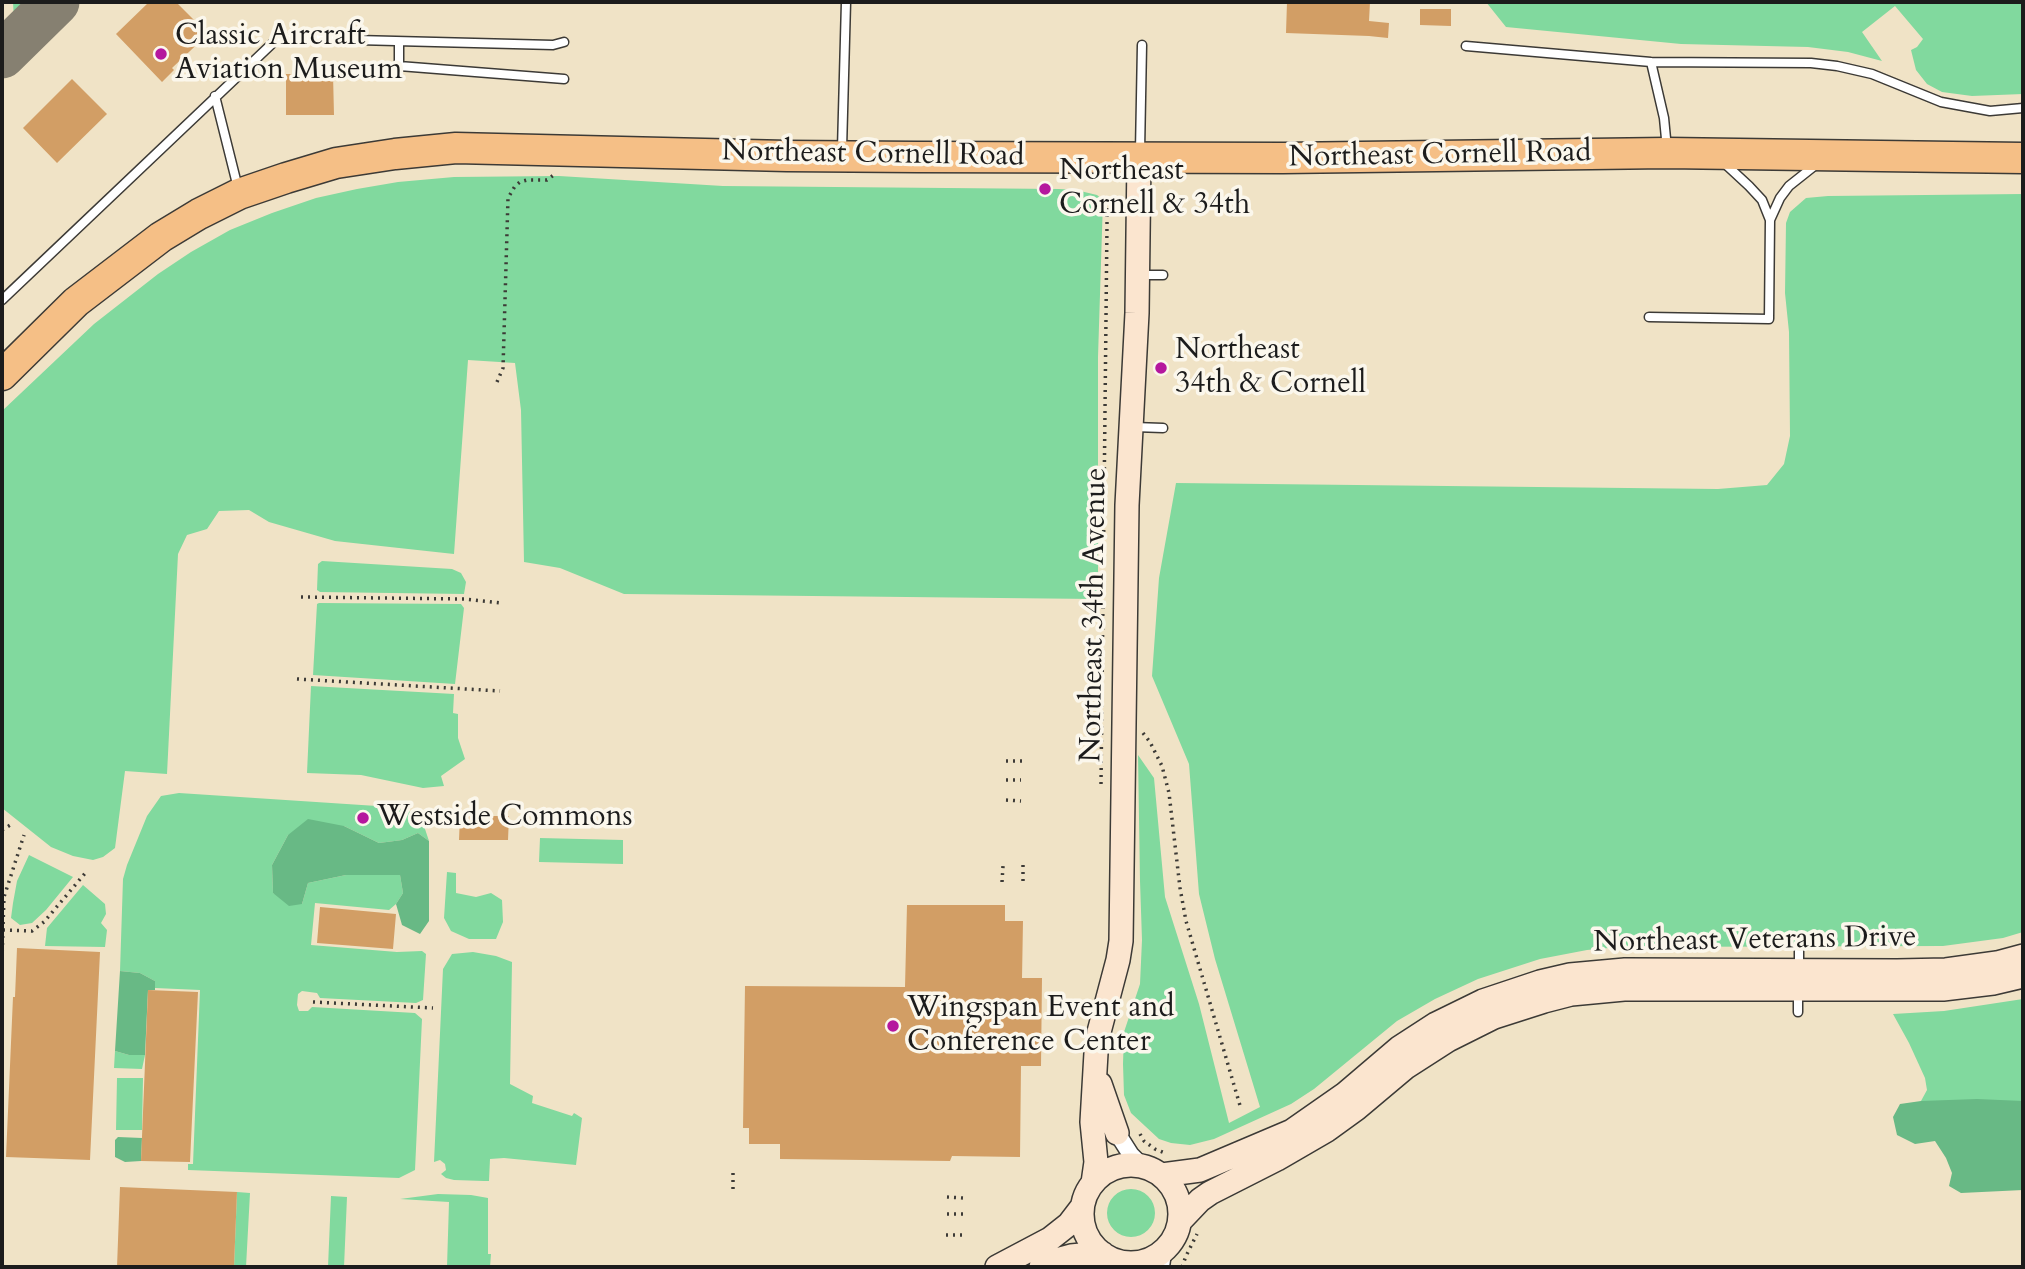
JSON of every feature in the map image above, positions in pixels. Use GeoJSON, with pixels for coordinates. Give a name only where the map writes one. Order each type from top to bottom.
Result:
{"type":"FeatureCollection","features":[{"type":"Feature","properties":{"kind":"highway","name":"Northeast Cornell Road"},"geometry":{"type":"LineString","coordinates":[[2,375],[76,302],[161,237],[199,214],[239,194],[286,178],[336,163],[396,154],[456,148],[842,156],[1139,158],[1667,153],[2023,158]]}},
{"type":"Feature","properties":{"kind":"street","name":"Northeast 34th Avenue"},"geometry":{"type":"LineString","coordinates":[[1093,1183],[1096,1161],[1092,1122],[1099,1032],[1121,941],[1127,505],[1138,275],[1139,158]]}},
{"type":"Feature","properties":{"kind":"street","name":"Northeast Veterans Drive"},"geometry":{"type":"LineString","coordinates":[[1189,1227],[1200,1200],[1210,1193],[1327,1130],[1426,1054],[1468,1029],[1514,1010],[1571,995],[1624,989],[1799,981],[1946,970],[1997,963],[2023,956]]}},
{"type":"Feature","properties":{"kind":"street","name":"Northeast Veterans Drive"},"geometry":{"type":"LineString","coordinates":[[1162,1175],[1200,1170],[1292,1131],[1345,1094],[1382,1060],[1416,1036],[1459,1012],[1512,990],[1560,978],[1625,970],[1943,989],[1993,984],[2023,976]]}},
{"type":"Feature","properties":{"kind":"street","name":"Northeast 34th Avenue"},"geometry":{"type":"LineString","coordinates":[[1096,1071],[1125,1129],[1131,1155],[1141,1165]]}},
{"type":"Feature","properties":{"kind":"street"},"geometry":{"type":"LineString","coordinates":[[997,1267],[1050,1239],[1069,1224],[1082,1207],[1093,1183],[1115,1167],[1128,1164],[1153,1168],[1162,1175],[1177,1194],[1189,1227],[1177,1233],[1167,1257],[1125,1265],[1102,1254],[1092,1244],[1083,1222],[1082,1207]]}},
{"type":"Feature","properties":{"kind":"street"},"geometry":{"type":"LineString","coordinates":[[1041,1267],[1071,1256],[1102,1254]]}},
{"type":"Feature","properties":{"kind":"lane"},"geometry":{"type":"LineString","coordinates":[[842,156],[846,2]]}},
{"type":"Feature","properties":{"kind":"lane"},"geometry":{"type":"LineString","coordinates":[[2,300],[278,38],[553,45],[564,42]]}},
{"type":"Feature","properties":{"kind":"lane"},"geometry":{"type":"LineString","coordinates":[[399,42],[399,66],[564,79]]}},
{"type":"Feature","properties":{"kind":"lane"},"geometry":{"type":"LineString","coordinates":[[1139,158],[1142,45]]}},
{"type":"Feature","properties":{"kind":"lane"},"geometry":{"type":"LineString","coordinates":[[1466,46],[1651,62],[1836,66],[1872,74],[1941,102],[1990,111],[2023,108]]}},
{"type":"Feature","properties":{"kind":"lane"},"geometry":{"type":"LineString","coordinates":[[1651,62],[1664,118],[1667,153]]}},
{"type":"Feature","properties":{"kind":"lane"},"geometry":{"type":"LineString","coordinates":[[215,96],[239,194]]}},
{"type":"Feature","properties":{"kind":"lane"},"geometry":{"type":"LineString","coordinates":[[1649,317],[1769,319],[1770,220],[1762,200],[1713,153]]}},
{"type":"Feature","properties":{"kind":"lane"},"geometry":{"type":"LineString","coordinates":[[1770,220],[1780,198],[1789,187],[1829,155]]}},
{"type":"Feature","properties":{"kind":"lane"},"geometry":{"type":"LineString","coordinates":[[1138,275],[1163,275]]}},
{"type":"Feature","properties":{"kind":"lane"},"geometry":{"type":"LineString","coordinates":[[1131,427],[1163,428]]}},
{"type":"Feature","properties":{"kind":"path"},"geometry":{"type":"LineString","coordinates":[[497,382],[503,368],[510,193],[520,182],[547,180],[555,173]]}},
{"type":"Feature","properties":{"kind":"path","name":"Northeast 34th Avenue"},"geometry":{"type":"LineString","coordinates":[[1101,787],[1107,224],[1107,205],[1104,198]]}},
{"type":"Feature","properties":{"kind":"path"},"geometry":{"type":"LineString","coordinates":[[301,597],[464,599],[500,603]]}},
{"type":"Feature","properties":{"kind":"path"},"geometry":{"type":"LineString","coordinates":[[297,679],[500,691]]}},
{"type":"Feature","properties":{"kind":"path"},"geometry":{"type":"LineString","coordinates":[[1125,714],[1150,742],[1162,766],[1169,793],[1186,921],[1241,1109]]}},
{"type":"Feature","properties":{"kind":"path"},"geometry":{"type":"LineString","coordinates":[[1006,761],[1021,761]]}},
{"type":"Feature","properties":{"kind":"path"},"geometry":{"type":"LineString","coordinates":[[1006,780],[1021,780]]}},
{"type":"Feature","properties":{"kind":"path"},"geometry":{"type":"LineString","coordinates":[[1006,800],[1021,801]]}},
{"type":"Feature","properties":{"kind":"path"},"geometry":{"type":"LineString","coordinates":[[2,830],[12,824]]}},
{"type":"Feature","properties":{"kind":"path"},"geometry":{"type":"LineString","coordinates":[[2,960],[4,897],[24,835]]}},
{"type":"Feature","properties":{"kind":"path"},"geometry":{"type":"LineString","coordinates":[[1023,865],[1023,882]]}},
{"type":"Feature","properties":{"kind":"path"},"geometry":{"type":"LineString","coordinates":[[1002,882],[1003,866]]}},
{"type":"Feature","properties":{"kind":"path"},"geometry":{"type":"LineString","coordinates":[[3,930],[32,931],[44,922],[88,871]]}},
{"type":"Feature","properties":{"kind":"path"},"geometry":{"type":"LineString","coordinates":[[313,1002],[433,1008]]}},
{"type":"Feature","properties":{"kind":"path"},"geometry":{"type":"LineString","coordinates":[[1125,1129],[1155,1149],[1176,1156]]}},
{"type":"Feature","properties":{"kind":"path"},"geometry":{"type":"LineString","coordinates":[[733,1172],[733,1189]]}},
{"type":"Feature","properties":{"kind":"path"},"geometry":{"type":"LineString","coordinates":[[947,1197],[963,1198]]}},
{"type":"Feature","properties":{"kind":"path"},"geometry":{"type":"LineString","coordinates":[[947,1214],[963,1214]]}},
{"type":"Feature","properties":{"kind":"path"},"geometry":{"type":"LineString","coordinates":[[1182,1267],[1189,1227]]}},
{"type":"Feature","properties":{"kind":"path"},"geometry":{"type":"LineString","coordinates":[[946,1235],[962,1235]]}},
{"type":"Feature","properties":{"kind":"green space"},"geometry":{"type":"Polygon","coordinates":[[[13,2],[34,2],[14,21],[13,2]]]}},
{"type":"Feature","properties":{"kind":"green space"},"geometry":{"type":"Polygon","coordinates":[[[1486,2],[2023,2],[2023,94],[1972,96],[1942,92],[1927,84],[1916,70],[1911,50],[1923,39],[1895,6],[1862,32],[1882,61],[1848,52],[1808,47],[1681,44],[1506,27],[1486,2]]]}},
{"type":"Feature","properties":{"kind":"green space"},"geometry":{"type":"Polygon","coordinates":[[[559,176],[723,186],[1059,189],[1097,195],[1103,200],[1098,357],[1098,592],[1095,599],[624,594],[560,568],[524,562],[521,410],[515,363],[468,360],[454,554],[335,541],[269,522],[249,510],[219,511],[207,529],[187,535],[178,554],[167,774],[125,771],[115,848],[103,857],[93,860],[73,856],[51,847],[2,808],[2,411],[94,324],[158,274],[230,230],[316,198],[398,182],[454,177],[559,176]]]}},
{"type":"Feature","properties":{"kind":"green space"},"geometry":{"type":"Polygon","coordinates":[[[2023,194],[2023,932],[2003,938],[1943,946],[1620,947],[1540,959],[1478,979],[1435,999],[1397,1021],[1314,1089],[1291,1104],[1214,1139],[1190,1145],[1171,1143],[1159,1139],[1131,1113],[1124,1095],[1123,1064],[1124,1032],[1140,984],[1142,940],[1138,755],[1154,778],[1165,897],[1199,1004],[1229,1123],[1260,1107],[1215,959],[1199,894],[1189,764],[1152,676],[1159,578],[1176,483],[1718,489],[1767,485],[1784,464],[1790,436],[1789,332],[1785,293],[1786,223],[1790,212],[1806,198],[1828,196],[2023,194]]]}},
{"type":"Feature","properties":{"kind":"green space"},"geometry":{"type":"Polygon","coordinates":[[[322,561],[452,569],[461,573],[466,582],[464,594],[320,592],[317,590],[318,564],[322,561]]]}},
{"type":"Feature","properties":{"kind":"green space"},"geometry":{"type":"Polygon","coordinates":[[[319,603],[461,604],[464,608],[455,684],[313,675],[319,603]]]}},
{"type":"Feature","properties":{"kind":"green space"},"geometry":{"type":"Polygon","coordinates":[[[311,686],[454,694],[453,713],[458,714],[458,738],[465,759],[441,776],[444,786],[423,788],[361,775],[307,773],[311,686]]]}},
{"type":"Feature","properties":{"kind":"green space"},"geometry":{"type":"Polygon","coordinates":[[[179,793],[392,807],[415,813],[423,823],[429,841],[418,833],[402,840],[379,843],[344,826],[288,835],[272,865],[273,893],[302,904],[308,883],[346,875],[400,875],[403,893],[389,910],[315,903],[311,945],[397,952],[422,951],[426,954],[423,1000],[416,1003],[320,998],[317,993],[302,991],[298,994],[297,1005],[299,1011],[308,1011],[312,1007],[415,1013],[422,1019],[415,1170],[399,1178],[188,1170],[188,1164],[193,1164],[200,990],[155,988],[155,981],[140,973],[120,971],[123,879],[127,865],[147,816],[161,796],[179,793]]]}},
{"type":"Feature","properties":{"kind":"green space"},"geometry":{"type":"Polygon","coordinates":[[[308,819],[344,826],[379,843],[402,840],[418,833],[429,841],[429,921],[420,934],[402,925],[396,904],[403,893],[400,875],[346,875],[308,883],[302,904],[289,906],[273,893],[272,865],[288,835],[308,819]]]}},
{"type":"Feature","properties":{"kind":"green space"},"geometry":{"type":"Polygon","coordinates":[[[540,838],[623,840],[623,864],[539,862],[540,838]]]}},
{"type":"Feature","properties":{"kind":"green space"},"geometry":{"type":"Polygon","coordinates":[[[29,855],[73,877],[32,923],[20,925],[11,918],[17,881],[29,855]]]}},
{"type":"Feature","properties":{"kind":"green space"},"geometry":{"type":"Polygon","coordinates":[[[447,872],[456,873],[456,893],[476,897],[491,893],[502,900],[503,922],[496,939],[469,939],[451,931],[444,918],[447,872]]]}},
{"type":"Feature","properties":{"kind":"green space"},"geometry":{"type":"Polygon","coordinates":[[[83,885],[105,904],[106,914],[101,923],[107,930],[105,947],[45,946],[47,928],[83,885]]]}},
{"type":"Feature","properties":{"kind":"green space"},"geometry":{"type":"Polygon","coordinates":[[[473,952],[512,962],[510,1084],[533,1096],[532,1103],[572,1116],[574,1113],[582,1118],[576,1165],[490,1159],[489,1181],[484,1181],[446,1178],[441,1174],[446,1170],[445,1164],[440,1160],[434,1162],[443,969],[452,954],[473,952]]]}},
{"type":"Feature","properties":{"kind":"green space"},"geometry":{"type":"Polygon","coordinates":[[[120,971],[140,973],[155,981],[155,990],[148,990],[145,1055],[129,1055],[115,1051],[120,971]]]}},
{"type":"Feature","properties":{"kind":"green space"},"geometry":{"type":"Polygon","coordinates":[[[2023,999],[2023,1101],[1921,1101],[1927,1090],[1925,1078],[1893,1014],[1944,1011],[2023,999]]]}},
{"type":"Feature","properties":{"kind":"green space"},"geometry":{"type":"Polygon","coordinates":[[[115,1051],[129,1055],[145,1055],[142,1069],[114,1068],[115,1051]]]}},
{"type":"Feature","properties":{"kind":"green space"},"geometry":{"type":"Polygon","coordinates":[[[117,1078],[143,1078],[142,1130],[116,1130],[117,1078]]]}},
{"type":"Feature","properties":{"kind":"green space"},"geometry":{"type":"Polygon","coordinates":[[[1977,1099],[2023,1101],[2023,1190],[1961,1193],[1949,1186],[1952,1173],[1935,1141],[1915,1144],[1897,1135],[1893,1117],[1900,1104],[1977,1099]]]}},
{"type":"Feature","properties":{"kind":"green space"},"geometry":{"type":"Polygon","coordinates":[[[118,1137],[142,1138],[141,1161],[125,1162],[115,1157],[115,1140],[118,1137]]]}},
{"type":"Feature","properties":{"kind":"green space"},"geometry":{"type":"Polygon","coordinates":[[[1131,1189],[1148,1196],[1155,1213],[1148,1230],[1131,1237],[1114,1230],[1107,1213],[1114,1196],[1131,1189]]]}},
{"type":"Feature","properties":{"kind":"green space"},"geometry":{"type":"Polygon","coordinates":[[[237,1192],[250,1193],[246,1267],[234,1267],[237,1192]]]}},
{"type":"Feature","properties":{"kind":"green space"},"geometry":{"type":"Polygon","coordinates":[[[438,1194],[488,1198],[490,1267],[447,1267],[449,1202],[400,1199],[438,1194]]]}},
{"type":"Feature","properties":{"kind":"green space"},"geometry":{"type":"Polygon","coordinates":[[[331,1196],[347,1197],[344,1267],[328,1267],[331,1196]]]}},
{"type":"Feature","properties":{"kind":"building","name":"Classic Aircraft Aviation Museum"},"geometry":{"type":"Polygon","coordinates":[[[149,2],[176,2],[208,34],[172,68],[174,70],[162,82],[116,34],[149,2]]]}},
{"type":"Feature","properties":{"kind":"building"},"geometry":{"type":"Polygon","coordinates":[[[1287,2],[1370,2],[1369,21],[1389,23],[1388,38],[1286,33],[1287,2]]]}},
{"type":"Feature","properties":{"kind":"building"},"geometry":{"type":"Polygon","coordinates":[[[1420,9],[1451,9],[1451,26],[1420,25],[1420,9]]]}},
{"type":"Feature","properties":{"kind":"building"},"geometry":{"type":"Polygon","coordinates":[[[286,74],[333,74],[334,115],[286,115],[286,74]]]}},
{"type":"Feature","properties":{"kind":"building"},"geometry":{"type":"Polygon","coordinates":[[[72,79],[107,114],[57,163],[23,128],[72,79]]]}},
{"type":"Feature","properties":{"kind":"building"},"geometry":{"type":"Polygon","coordinates":[[[460,816],[509,816],[508,840],[459,840],[460,816]]]}},
{"type":"Feature","properties":{"kind":"building","name":"Wingspan Event and Conference Center"},"geometry":{"type":"Polygon","coordinates":[[[907,905],[1005,905],[1005,921],[1023,921],[1022,978],[1042,978],[1041,1066],[1021,1066],[1020,1157],[952,1156],[950,1161],[780,1159],[780,1144],[749,1144],[749,1128],[743,1128],[745,986],[905,987],[907,905]]]}},
{"type":"Feature","properties":{"kind":"building"},"geometry":{"type":"Polygon","coordinates":[[[320,907],[396,914],[393,949],[317,943],[320,907]]]}},
{"type":"Feature","properties":{"kind":"building"},"geometry":{"type":"Polygon","coordinates":[[[17,948],[100,952],[90,1160],[6,1157],[17,948]]]}},
{"type":"Feature","properties":{"kind":"building"},"geometry":{"type":"Polygon","coordinates":[[[148,990],[198,992],[190,1162],[141,1161],[148,990]]]}},
{"type":"Feature","properties":{"kind":"building"},"geometry":{"type":"Polygon","coordinates":[[[120,1187],[237,1192],[234,1267],[117,1267],[120,1187]]]}},
{"type":"Feature","properties":{"kind":"taxiway"},"geometry":{"type":"LineString","coordinates":[[2,55],[56,2]]}},
{"type":"Feature","properties":{"kind":"place","name":"Classic Aircraft Aviation Museum"},"geometry":{"type":"Point","coordinates":[161,54]}},
{"type":"Feature","properties":{"kind":"place","name":"Northeast Cornell & 34th"},"geometry":{"type":"Point","coordinates":[1045,189]}},
{"type":"Feature","properties":{"kind":"place","name":"Northeast 34th & Cornell"},"geometry":{"type":"Point","coordinates":[1161,368]}},
{"type":"Feature","properties":{"kind":"place","name":"Westside Commons"},"geometry":{"type":"Point","coordinates":[363,818]}},
{"type":"Feature","properties":{"kind":"place","name":"Wingspan Event and Conference Center"},"geometry":{"type":"Point","coordinates":[893,1026]}}]}
